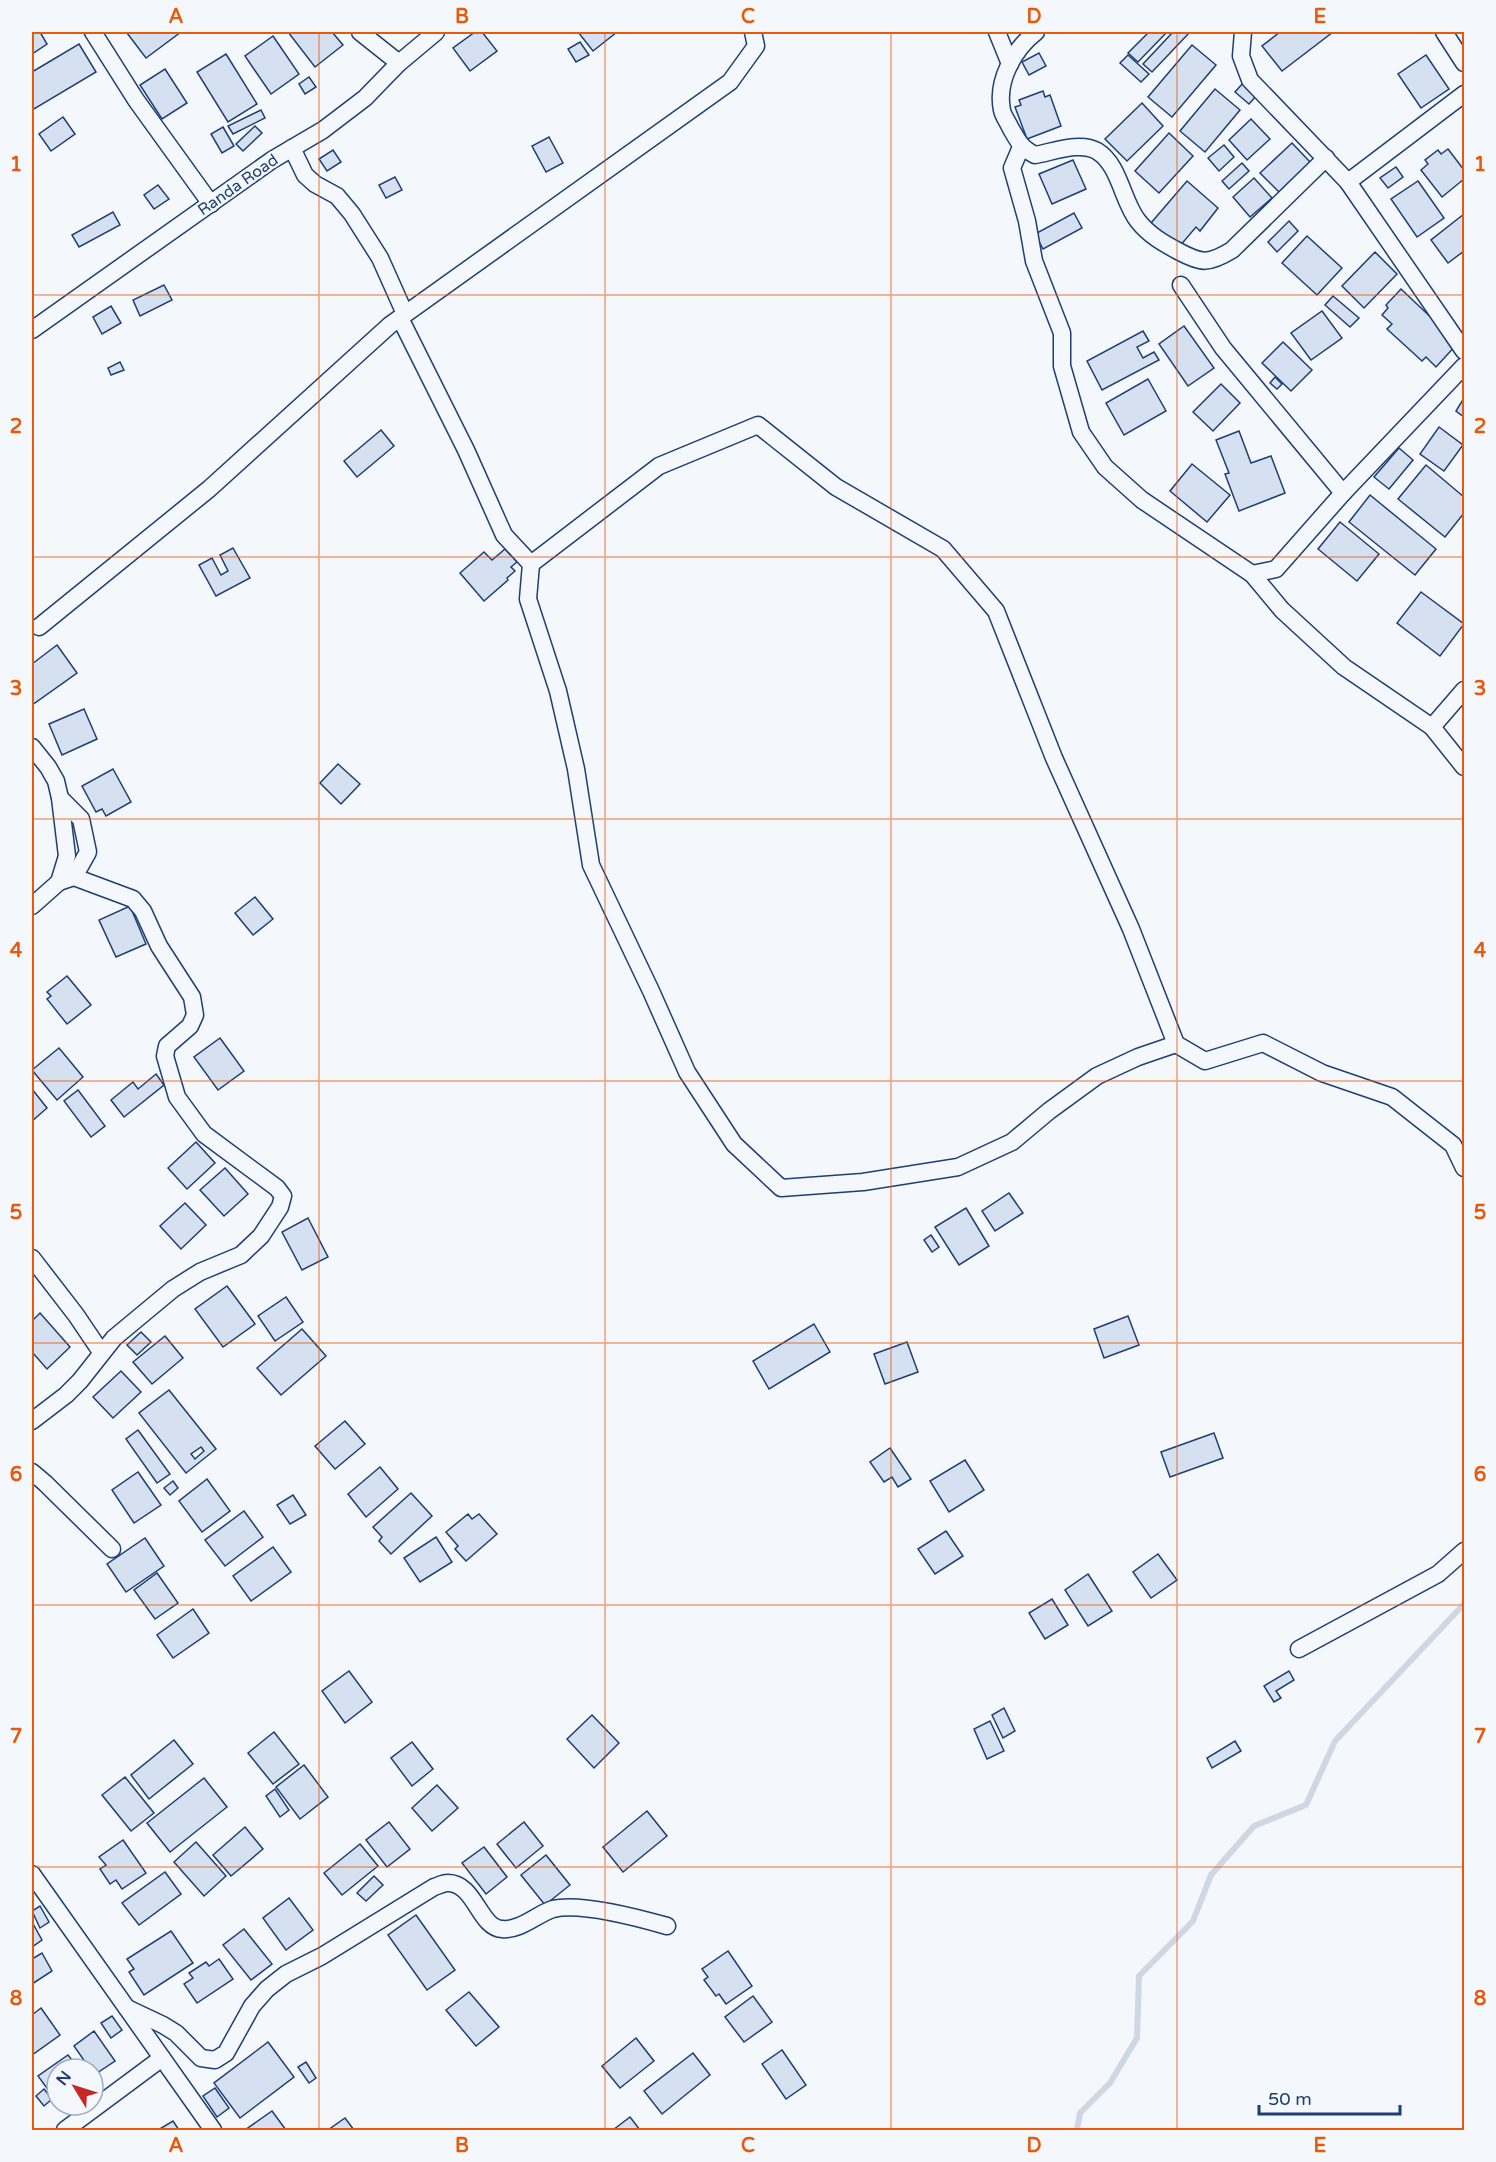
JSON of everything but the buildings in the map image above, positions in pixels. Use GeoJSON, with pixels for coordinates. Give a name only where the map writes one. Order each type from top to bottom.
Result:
{"type":"FeatureCollection","features":[{"type":"Feature","properties":{"kind":"street"},"geometry":{"type":"LineString","coordinates":[[93,32],[136,100],[211,204]]}},
{"type":"Feature","properties":{"kind":"street"},"geometry":{"type":"LineString","coordinates":[[360,32],[399,63]]}},
{"type":"Feature","properties":{"kind":"street","name":"Randa Road"},"geometry":{"type":"LineString","coordinates":[[32,330],[272,160],[323,130],[365,98],[399,63],[436,32]]}},
{"type":"Feature","properties":{"kind":"street"},"geometry":{"type":"LineString","coordinates":[[39,627],[209,489],[403,316],[730,82],[756,46],[753,32]]}},
{"type":"Feature","properties":{"kind":"street"},"geometry":{"type":"LineString","coordinates":[[997,32],[1010,64]]}},
{"type":"Feature","properties":{"kind":"street"},"geometry":{"type":"LineString","coordinates":[[1036,32],[1028,38],[1010,64],[1001,89],[1002,112],[1021,147],[1035,155],[1080,146],[1095,149],[1107,159],[1137,220],[1154,238],[1196,261],[1214,261],[1232,250],[1326,158]]}},
{"type":"Feature","properties":{"kind":"street"},"geometry":{"type":"LineString","coordinates":[[1242,32],[1241,56],[1250,80],[1348,182],[1464,351]]}},
{"type":"Feature","properties":{"kind":"street"},"geometry":{"type":"LineString","coordinates":[[1444,32],[1464,63]]}},
{"type":"Feature","properties":{"kind":"street"},"geometry":{"type":"LineString","coordinates":[[1348,182],[1464,94]]}},
{"type":"Feature","properties":{"kind":"street"},"geometry":{"type":"LineString","coordinates":[[1021,147],[1012,168],[1027,221],[1034,261],[1062,333],[1062,366],[1081,432],[1105,467],[1142,500],[1252,574],[1282,610],[1344,667],[1432,727],[1464,767]]}},
{"type":"Feature","properties":{"kind":"street"},"geometry":{"type":"LineString","coordinates":[[292,148],[305,175],[315,184],[338,195],[380,258],[403,316],[504,535],[531,564]]}},
{"type":"Feature","properties":{"kind":"street"},"geometry":{"type":"LineString","coordinates":[[1181,285],[1223,348],[1343,493]]}},
{"type":"Feature","properties":{"kind":"street"},"geometry":{"type":"LineString","coordinates":[[1252,574],[1276,569],[1343,493],[1464,366]]}},
{"type":"Feature","properties":{"kind":"street"},"geometry":{"type":"LineString","coordinates":[[1176,1044],[1138,1057],[1097,1076],[1012,1142],[958,1167],[863,1182],[782,1188],[734,1144],[687,1072],[591,865],[576,769],[558,691],[528,598],[531,564],[658,466],[758,425],[836,487],[943,549],[996,611],[1054,758],[1131,929],[1176,1044],[1205,1061],[1263,1043],[1322,1073],[1392,1097],[1453,1145],[1464,1168]]}},
{"type":"Feature","properties":{"kind":"street"},"geometry":{"type":"LineString","coordinates":[[1432,727],[1464,690]]}},
{"type":"Feature","properties":{"kind":"street"},"geometry":{"type":"LineString","coordinates":[[32,747],[56,781],[66,856],[66,880]]}},
{"type":"Feature","properties":{"kind":"street"},"geometry":{"type":"LineString","coordinates":[[32,906],[66,880]]}},
{"type":"Feature","properties":{"kind":"street"},"geometry":{"type":"LineString","coordinates":[[32,1421],[80,1381],[114,1338],[173,1289],[200,1272],[241,1255],[261,1236],[280,1207],[283,1196],[278,1188],[204,1134],[177,1097],[165,1056],[167,1046],[190,1026],[195,1016],[192,997],[159,946],[143,911],[133,899],[66,880]]}},
{"type":"Feature","properties":{"kind":"street"},"geometry":{"type":"LineString","coordinates":[[32,1258],[101,1352]]}},
{"type":"Feature","properties":{"kind":"street"},"geometry":{"type":"LineString","coordinates":[[32,1472],[111,1549]]}},
{"type":"Feature","properties":{"kind":"street"},"geometry":{"type":"LineString","coordinates":[[1299,1650],[1438,1574],[1464,1551]]}},
{"type":"Feature","properties":{"kind":"street"},"geometry":{"type":"LineString","coordinates":[[33,1882],[127,2008],[213,2130]]}},
{"type":"Feature","properties":{"kind":"street"},"geometry":{"type":"LineString","coordinates":[[127,2008],[169,2029],[201,2058],[215,2060],[226,2053],[252,2006],[267,1989],[286,1974],[322,1956],[434,1887],[448,1883],[459,1887],[471,1896],[489,1924],[501,1929],[516,1926],[552,1910],[568,1907],[632,1916],[667,1926]]}},
{"type":"Feature","properties":{"kind":"street"},"geometry":{"type":"LineString","coordinates":[[65,2130],[162,2058]]}},
{"type":"Feature","properties":{"kind":"waterway"},"geometry":{"type":"LineString","coordinates":[[1077,2130],[1080,2113],[1110,2083],[1137,2038],[1139,1976],[1193,1921],[1211,1875],[1254,1826],[1306,1805],[1335,1741],[1464,1604]]}}]}
